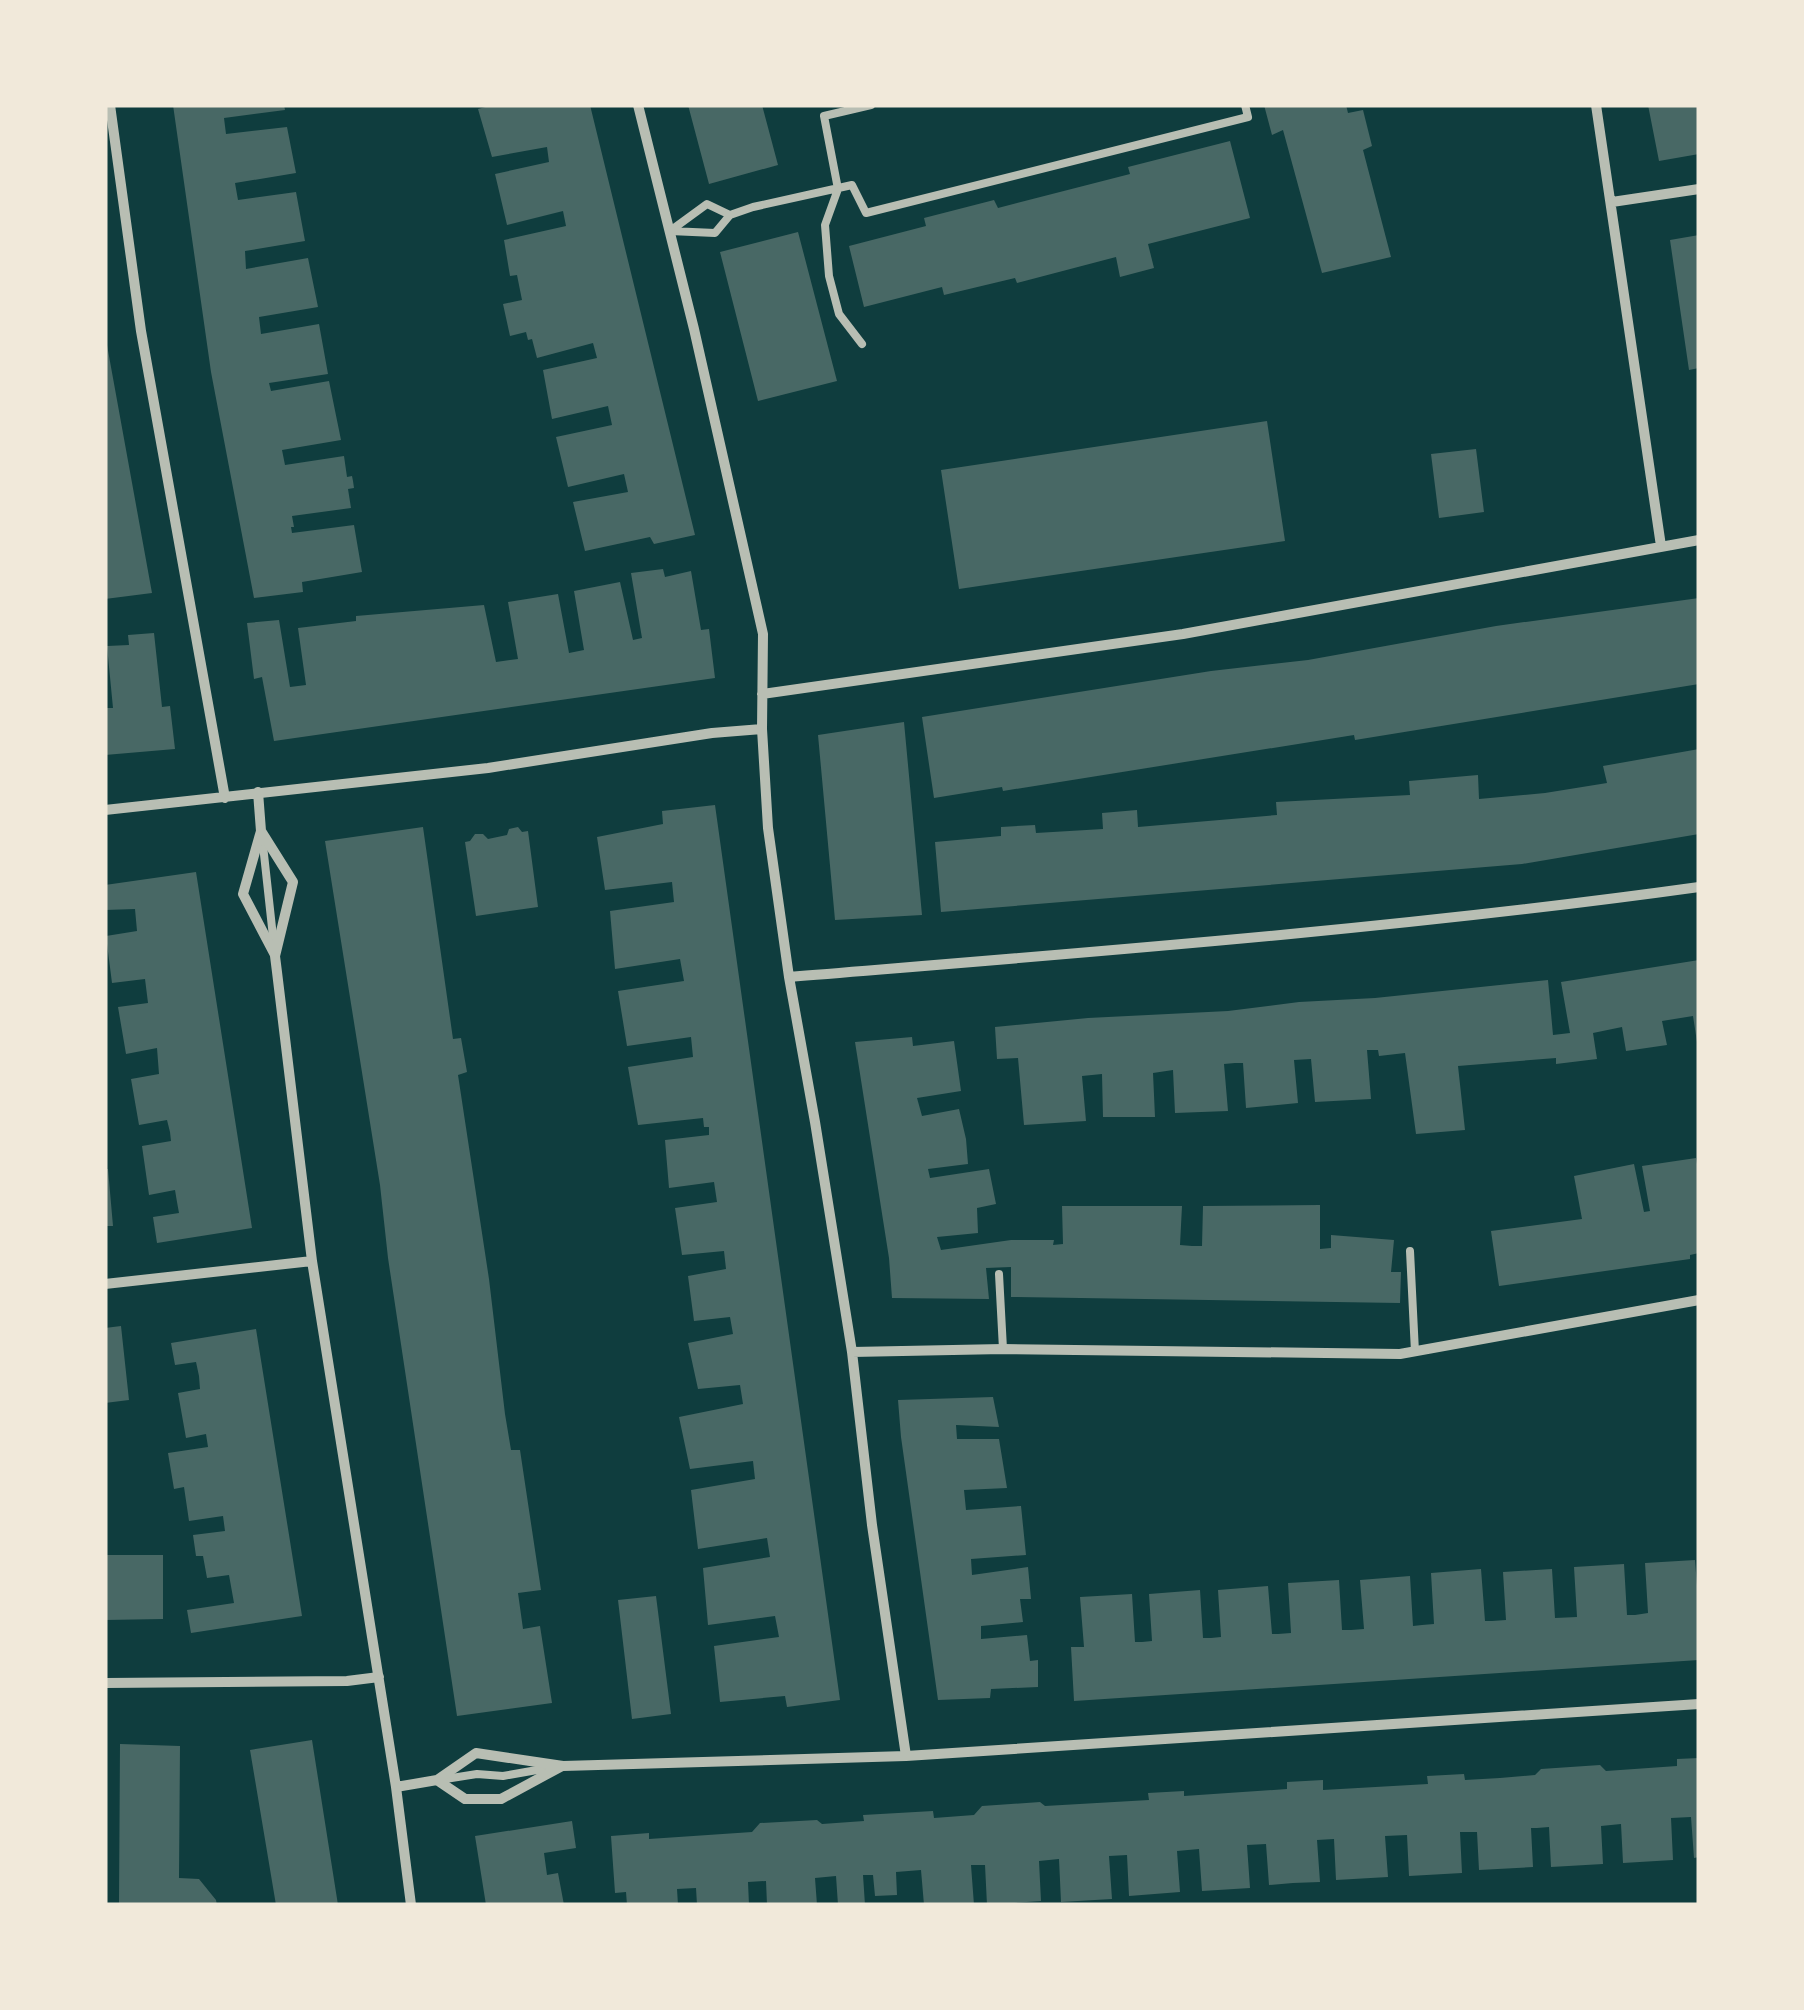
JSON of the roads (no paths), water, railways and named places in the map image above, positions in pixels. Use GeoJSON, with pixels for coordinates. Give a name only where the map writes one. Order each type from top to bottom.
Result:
{"type":"FeatureCollection","features":[{"type":"Feature","properties":{"kind":"street"},"geometry":{"type":"LineString","coordinates":[[110,105],[140,331],[225,798]]}},
{"type":"Feature","properties":{"kind":"street"},"geometry":{"type":"LineString","coordinates":[[638,105],[763,634],[762,729],[768,828],[788,977],[852,1352],[872,1525],[906,1756]]}},
{"type":"Feature","properties":{"kind":"street"},"geometry":{"type":"LineString","coordinates":[[1596,105],[1662,546]]}},
{"type":"Feature","properties":{"kind":"street"},"geometry":{"type":"LineString","coordinates":[[1612,202],[1699,189]]}},
{"type":"Feature","properties":{"kind":"street"},"geometry":{"type":"LineString","coordinates":[[762,694],[1183,634],[1699,540]]}},
{"type":"Feature","properties":{"kind":"street"},"geometry":{"type":"LineString","coordinates":[[105,810],[488,768],[712,733],[762,729]]}},
{"type":"Feature","properties":{"kind":"street"},"geometry":{"type":"LineString","coordinates":[[258,792],[262,832],[243,894],[275,956],[312,1261],[396,1786],[411,1905]]}},
{"type":"Feature","properties":{"kind":"street"},"geometry":{"type":"LineString","coordinates":[[262,832],[293,882],[275,956]]}},
{"type":"Feature","properties":{"kind":"street"},"geometry":{"type":"LineString","coordinates":[[788,977],[1273,936],[1699,886]]}},
{"type":"Feature","properties":{"kind":"street"},"geometry":{"type":"LineString","coordinates":[[105,1284],[312,1261]]}},
{"type":"Feature","properties":{"kind":"street"},"geometry":{"type":"LineString","coordinates":[[852,1352],[1003,1349],[1384,1354],[1416,1352],[1699,1300]]}},
{"type":"Feature","properties":{"kind":"street"},"geometry":{"type":"LineString","coordinates":[[105,1683],[348,1681],[378,1677]]}},
{"type":"Feature","properties":{"kind":"street"},"geometry":{"type":"LineString","coordinates":[[396,1786],[438,1780],[476,1753],[563,1766],[906,1756],[1699,1704]]}},
{"type":"Feature","properties":{"kind":"street"},"geometry":{"type":"LineString","coordinates":[[438,1780],[465,1800],[500,1799],[563,1766]]}},
{"type":"Feature","properties":{"kind":"lane"},"geometry":{"type":"LineString","coordinates":[[862,344],[839,314],[829,276],[825,225],[838,188],[824,116],[871,105]]}},
{"type":"Feature","properties":{"kind":"lane"},"geometry":{"type":"LineString","coordinates":[[670,231],[715,233],[730,215],[852,185],[866,213],[1248,118],[1245,105]]}},
{"type":"Feature","properties":{"kind":"lane"},"geometry":{"type":"LineString","coordinates":[[670,231],[707,204],[730,215]]}},
{"type":"Feature","properties":{"kind":"lane"},"geometry":{"type":"LineString","coordinates":[[262,832],[275,956]]}},
{"type":"Feature","properties":{"kind":"lane"},"geometry":{"type":"LineString","coordinates":[[1410,1251],[1416,1352]]}},
{"type":"Feature","properties":{"kind":"lane"},"geometry":{"type":"LineString","coordinates":[[999,1274],[1003,1349]]}},
{"type":"Feature","properties":{"kind":"lane"},"geometry":{"type":"LineString","coordinates":[[438,1780],[477,1774],[503,1776],[563,1766]]}}]}
